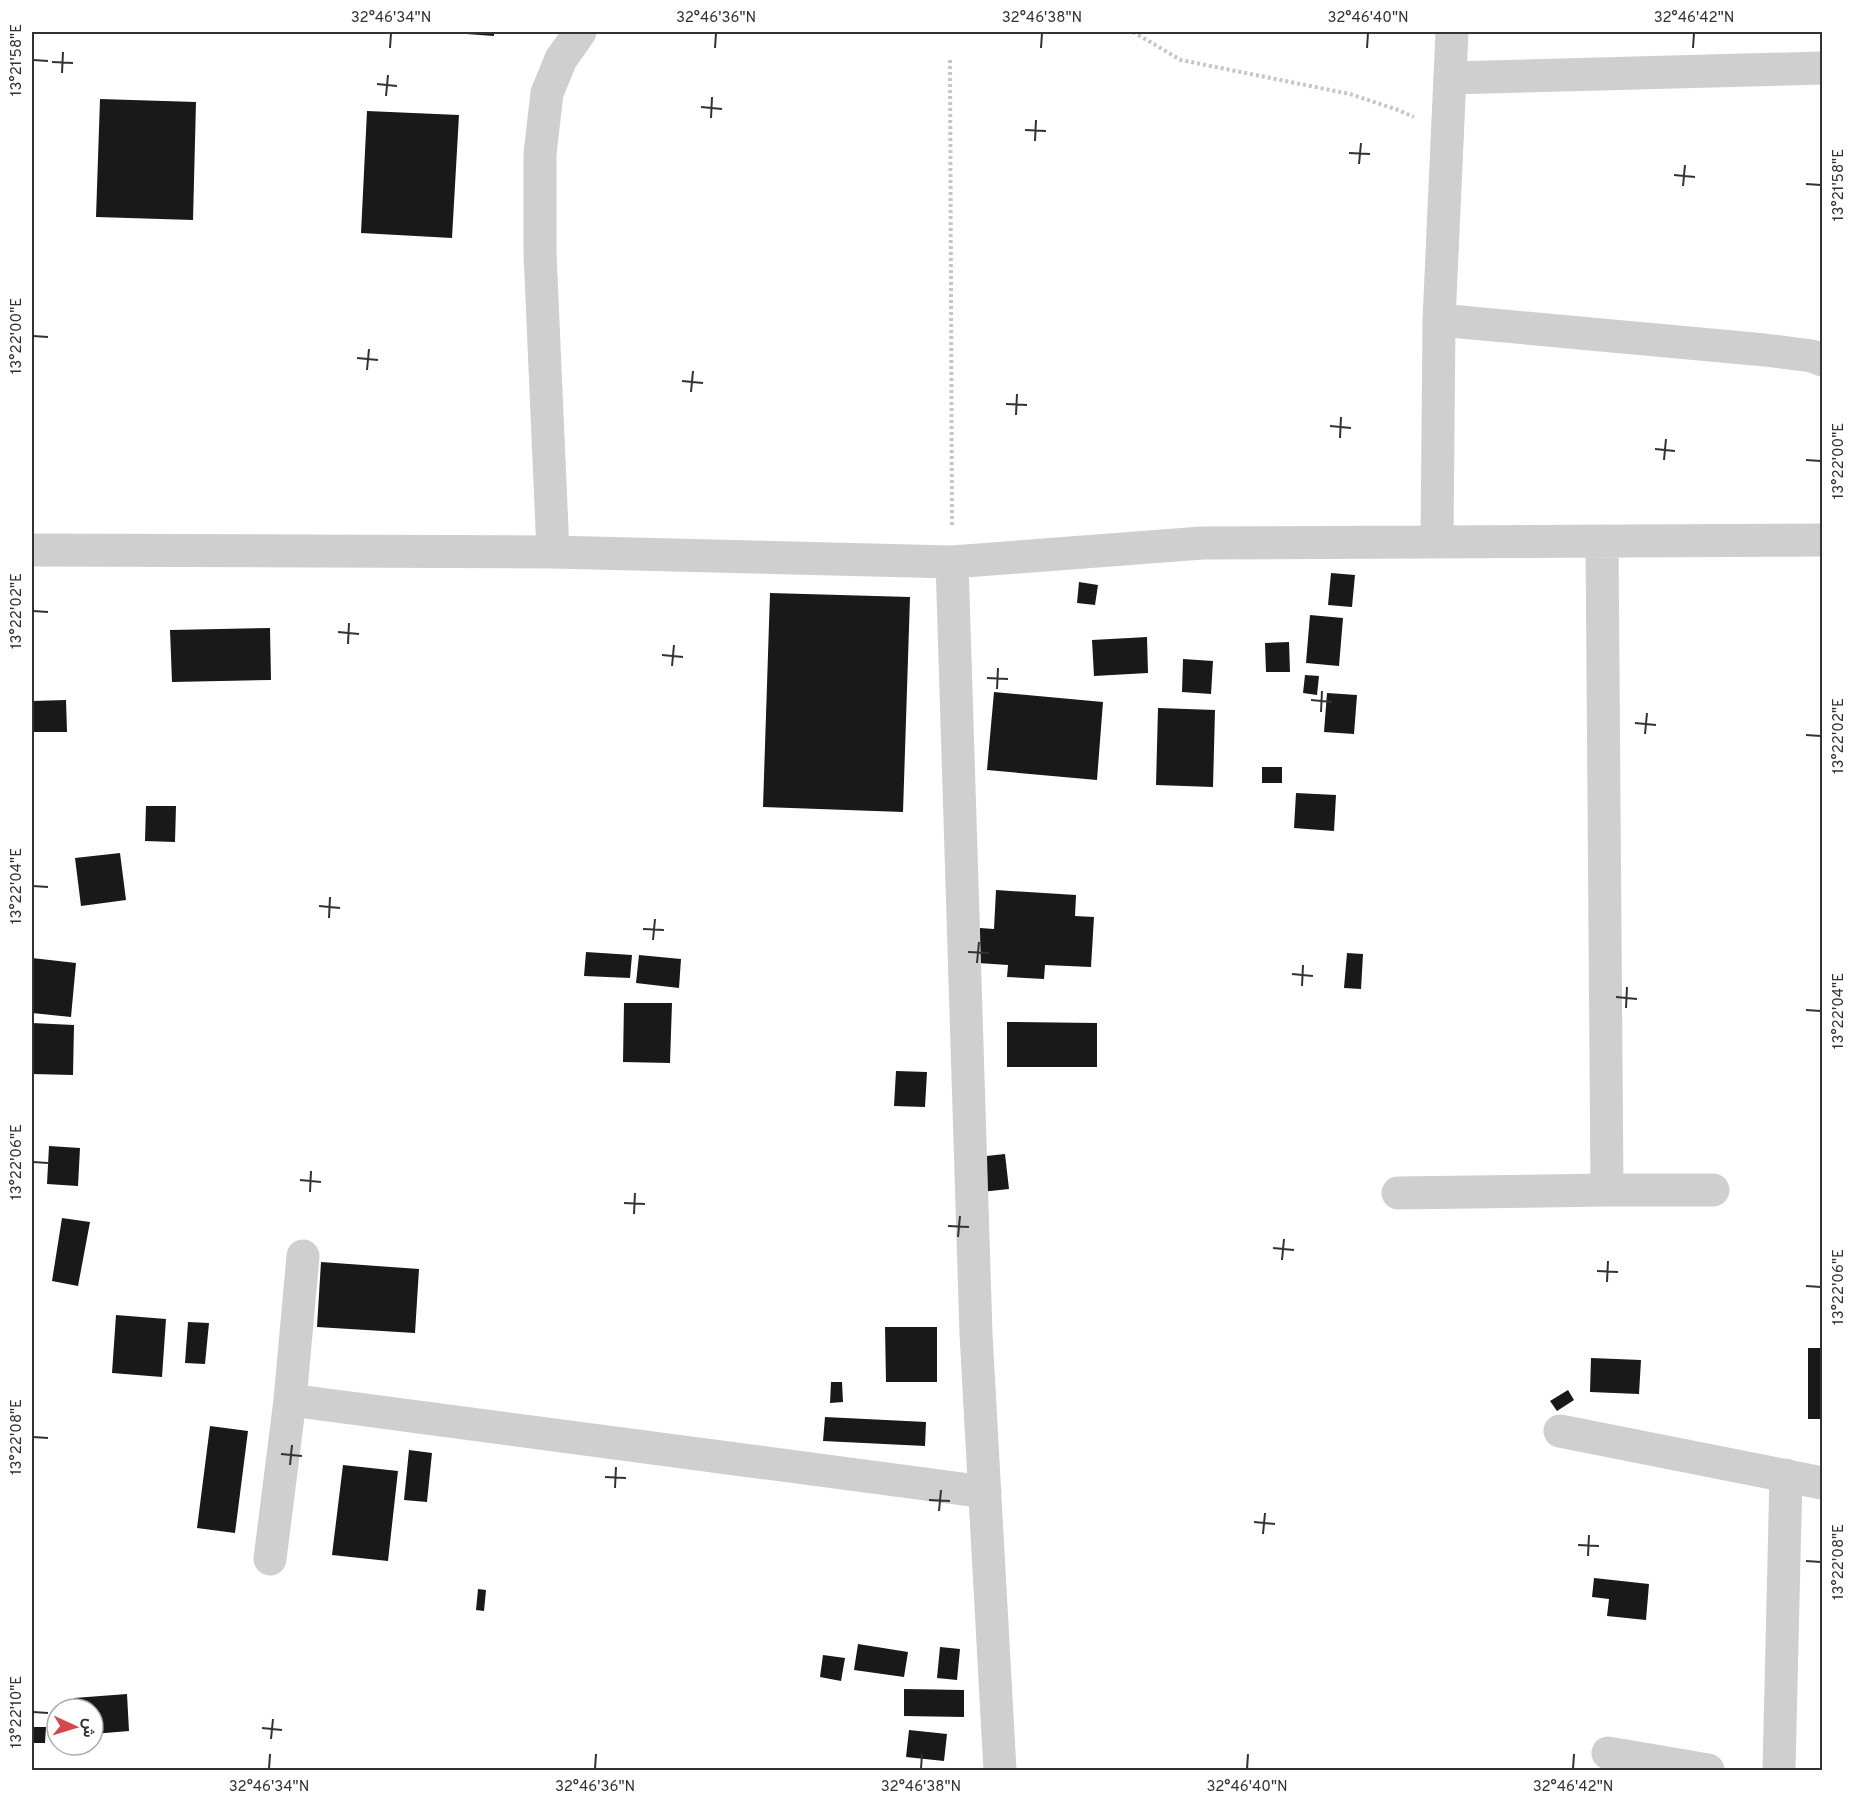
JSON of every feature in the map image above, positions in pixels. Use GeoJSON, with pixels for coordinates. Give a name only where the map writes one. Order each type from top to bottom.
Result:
{"type":"FeatureCollection","features":[{"type":"Feature","properties":{"kind":"street"},"geometry":{"type":"LineString","coordinates":[[553,552],[540,254],[540,154],[547,93],[561,59],[578,32]]}},
{"type":"Feature","properties":{"kind":"street"},"geometry":{"type":"LineString","coordinates":[[1437,542],[1439,320],[1452,32]]}},
{"type":"Feature","properties":{"kind":"street"},"geometry":{"type":"LineString","coordinates":[[1450,78],[1822,68]]}},
{"type":"Feature","properties":{"kind":"street"},"geometry":{"type":"LineString","coordinates":[[1439,320],[1765,351],[1812,356],[1822,360]]}},
{"type":"Feature","properties":{"kind":"street"},"geometry":{"type":"LineString","coordinates":[[32,550],[553,552],[952,562],[1202,543],[1822,540]]}},
{"type":"Feature","properties":{"kind":"street"},"geometry":{"type":"LineString","coordinates":[[1602,541],[1607,1190]]}},
{"type":"Feature","properties":{"kind":"street"},"geometry":{"type":"LineString","coordinates":[[952,562],[976,1334],[1000,1770]]}},
{"type":"Feature","properties":{"kind":"street"},"geometry":{"type":"LineString","coordinates":[[1398,1194],[1713,1190]]}},
{"type":"Feature","properties":{"kind":"street"},"geometry":{"type":"LineString","coordinates":[[270,1559],[290,1400],[303,1256]]}},
{"type":"Feature","properties":{"kind":"street"},"geometry":{"type":"LineString","coordinates":[[290,1400],[985,1492]]}},
{"type":"Feature","properties":{"kind":"street"},"geometry":{"type":"LineString","coordinates":[[1560,1431],[1822,1483]]}},
{"type":"Feature","properties":{"kind":"street"},"geometry":{"type":"LineString","coordinates":[[1779,1770],[1786,1475]]}},
{"type":"Feature","properties":{"kind":"street"},"geometry":{"type":"LineString","coordinates":[[1608,1753],[1708,1770]]}},
{"type":"Feature","properties":{"kind":"path"},"geometry":{"type":"LineString","coordinates":[[1134,32],[1181,60],[1350,94],[1398,110],[1448,133]]}},
{"type":"Feature","properties":{"kind":"path"},"geometry":{"type":"LineString","coordinates":[[950,60],[952,562]]}},
{"type":"Feature","properties":{"kind":"building"},"geometry":{"type":"Polygon","coordinates":[[[466,32],[494,32],[494,36],[466,34],[466,32]]]}},
{"type":"Feature","properties":{"kind":"building"},"geometry":{"type":"Polygon","coordinates":[[[100,99],[196,102],[193,220],[96,217],[100,99]]]}},
{"type":"Feature","properties":{"kind":"building"},"geometry":{"type":"Polygon","coordinates":[[[367,111],[459,115],[452,238],[361,233],[367,111]]]}},
{"type":"Feature","properties":{"kind":"building"},"geometry":{"type":"Polygon","coordinates":[[[1331,573],[1355,575],[1352,607],[1328,605],[1331,573]]]}},
{"type":"Feature","properties":{"kind":"building"},"geometry":{"type":"Polygon","coordinates":[[[1079,582],[1098,585],[1095,605],[1077,603],[1079,582]]]}},
{"type":"Feature","properties":{"kind":"building"},"geometry":{"type":"Polygon","coordinates":[[[770,593],[910,597],[903,812],[763,807],[770,593]]]}},
{"type":"Feature","properties":{"kind":"building"},"geometry":{"type":"Polygon","coordinates":[[[1310,615],[1343,618],[1339,666],[1306,663],[1310,615]]]}},
{"type":"Feature","properties":{"kind":"building"},"geometry":{"type":"Polygon","coordinates":[[[270,628],[271,680],[172,682],[170,630],[270,628]]]}},
{"type":"Feature","properties":{"kind":"building"},"geometry":{"type":"Polygon","coordinates":[[[1147,637],[1148,673],[1094,676],[1092,640],[1147,637]]]}},
{"type":"Feature","properties":{"kind":"building"},"geometry":{"type":"Polygon","coordinates":[[[1289,642],[1290,672],[1266,672],[1265,643],[1289,642]]]}},
{"type":"Feature","properties":{"kind":"building"},"geometry":{"type":"Polygon","coordinates":[[[1183,659],[1213,661],[1211,694],[1182,692],[1183,659]]]}},
{"type":"Feature","properties":{"kind":"building"},"geometry":{"type":"Polygon","coordinates":[[[1305,675],[1319,676],[1317,695],[1303,693],[1305,675]]]}},
{"type":"Feature","properties":{"kind":"building"},"geometry":{"type":"Polygon","coordinates":[[[994,692],[1103,702],[1097,780],[987,770],[994,692]]]}},
{"type":"Feature","properties":{"kind":"building"},"geometry":{"type":"Polygon","coordinates":[[[1327,693],[1357,695],[1354,734],[1324,732],[1327,693]]]}},
{"type":"Feature","properties":{"kind":"building"},"geometry":{"type":"Polygon","coordinates":[[[66,700],[67,732],[32,732],[32,701],[66,700]]]}},
{"type":"Feature","properties":{"kind":"building"},"geometry":{"type":"Polygon","coordinates":[[[1158,708],[1215,710],[1213,787],[1156,785],[1158,708]]]}},
{"type":"Feature","properties":{"kind":"building"},"geometry":{"type":"Polygon","coordinates":[[[1262,767],[1282,767],[1282,783],[1262,783],[1262,767]]]}},
{"type":"Feature","properties":{"kind":"building"},"geometry":{"type":"Polygon","coordinates":[[[1296,793],[1336,795],[1334,831],[1294,828],[1296,793]]]}},
{"type":"Feature","properties":{"kind":"building"},"geometry":{"type":"Polygon","coordinates":[[[146,806],[176,806],[175,842],[145,841],[146,806]]]}},
{"type":"Feature","properties":{"kind":"building"},"geometry":{"type":"Polygon","coordinates":[[[120,853],[126,900],[81,906],[75,858],[120,853]]]}},
{"type":"Feature","properties":{"kind":"building"},"geometry":{"type":"Polygon","coordinates":[[[996,890],[1076,895],[1075,916],[1094,917],[1091,967],[1045,965],[1044,979],[1007,977],[1008,965],[978,963],[980,928],[994,929],[996,890]]]}},
{"type":"Feature","properties":{"kind":"building"},"geometry":{"type":"Polygon","coordinates":[[[586,952],[632,955],[630,978],[584,976],[586,952]]]}},
{"type":"Feature","properties":{"kind":"building"},"geometry":{"type":"Polygon","coordinates":[[[1347,953],[1363,954],[1361,989],[1344,988],[1347,953]]]}},
{"type":"Feature","properties":{"kind":"building"},"geometry":{"type":"Polygon","coordinates":[[[639,955],[681,959],[679,988],[636,983],[639,955]]]}},
{"type":"Feature","properties":{"kind":"building"},"geometry":{"type":"Polygon","coordinates":[[[32,958],[76,963],[71,1017],[32,1013],[32,958]]]}},
{"type":"Feature","properties":{"kind":"building"},"geometry":{"type":"Polygon","coordinates":[[[624,1003],[672,1003],[670,1063],[623,1062],[624,1003]]]}},
{"type":"Feature","properties":{"kind":"building"},"geometry":{"type":"Polygon","coordinates":[[[1007,1022],[1097,1023],[1097,1067],[1007,1067],[1007,1022]]]}},
{"type":"Feature","properties":{"kind":"building"},"geometry":{"type":"Polygon","coordinates":[[[32,1023],[74,1025],[73,1075],[32,1074],[32,1023]]]}},
{"type":"Feature","properties":{"kind":"building"},"geometry":{"type":"Polygon","coordinates":[[[896,1071],[927,1072],[925,1107],[894,1106],[896,1071]]]}},
{"type":"Feature","properties":{"kind":"building"},"geometry":{"type":"Polygon","coordinates":[[[49,1146],[80,1148],[78,1186],[47,1184],[49,1146]]]}},
{"type":"Feature","properties":{"kind":"building"},"geometry":{"type":"Polygon","coordinates":[[[1005,1154],[1009,1189],[981,1192],[977,1157],[1005,1154]]]}},
{"type":"Feature","properties":{"kind":"building"},"geometry":{"type":"Polygon","coordinates":[[[62,1218],[90,1222],[78,1286],[52,1281],[62,1218]]]}},
{"type":"Feature","properties":{"kind":"building"},"geometry":{"type":"Polygon","coordinates":[[[321,1262],[419,1269],[415,1333],[317,1327],[321,1262]]]}},
{"type":"Feature","properties":{"kind":"building"},"geometry":{"type":"Polygon","coordinates":[[[116,1315],[166,1319],[162,1377],[112,1373],[116,1315]]]}},
{"type":"Feature","properties":{"kind":"building"},"geometry":{"type":"Polygon","coordinates":[[[188,1322],[209,1323],[205,1364],[185,1363],[188,1322]]]}},
{"type":"Feature","properties":{"kind":"building"},"geometry":{"type":"Polygon","coordinates":[[[885,1327],[937,1327],[937,1382],[886,1382],[885,1327]]]}},
{"type":"Feature","properties":{"kind":"building"},"geometry":{"type":"Polygon","coordinates":[[[1808,1348],[1822,1348],[1822,1419],[1808,1419],[1808,1348]]]}},
{"type":"Feature","properties":{"kind":"building"},"geometry":{"type":"Polygon","coordinates":[[[1591,1358],[1641,1360],[1639,1394],[1590,1392],[1591,1358]]]}},
{"type":"Feature","properties":{"kind":"building"},"geometry":{"type":"Polygon","coordinates":[[[831,1382],[842,1382],[843,1402],[830,1403],[831,1382]]]}},
{"type":"Feature","properties":{"kind":"building"},"geometry":{"type":"Polygon","coordinates":[[[1568,1390],[1574,1400],[1557,1411],[1550,1401],[1568,1390]]]}},
{"type":"Feature","properties":{"kind":"building"},"geometry":{"type":"Polygon","coordinates":[[[825,1417],[926,1422],[925,1446],[823,1441],[825,1417]]]}},
{"type":"Feature","properties":{"kind":"building"},"geometry":{"type":"Polygon","coordinates":[[[210,1426],[248,1431],[235,1533],[197,1528],[210,1426]]]}},
{"type":"Feature","properties":{"kind":"building"},"geometry":{"type":"Polygon","coordinates":[[[409,1450],[432,1453],[427,1502],[404,1500],[409,1450]]]}},
{"type":"Feature","properties":{"kind":"building"},"geometry":{"type":"Polygon","coordinates":[[[343,1465],[398,1471],[388,1561],[332,1555],[343,1465]]]}},
{"type":"Feature","properties":{"kind":"building"},"geometry":{"type":"Polygon","coordinates":[[[1594,1578],[1649,1584],[1646,1620],[1607,1616],[1609,1599],[1592,1597],[1594,1578]]]}},
{"type":"Feature","properties":{"kind":"building"},"geometry":{"type":"Polygon","coordinates":[[[478,1589],[486,1590],[484,1611],[476,1610],[478,1589]]]}},
{"type":"Feature","properties":{"kind":"building"},"geometry":{"type":"Polygon","coordinates":[[[858,1644],[908,1652],[904,1677],[854,1670],[858,1644]]]}},
{"type":"Feature","properties":{"kind":"building"},"geometry":{"type":"Polygon","coordinates":[[[940,1647],[960,1649],[957,1680],[937,1678],[940,1647]]]}},
{"type":"Feature","properties":{"kind":"building"},"geometry":{"type":"Polygon","coordinates":[[[823,1655],[845,1658],[841,1681],[820,1677],[823,1655]]]}},
{"type":"Feature","properties":{"kind":"building"},"geometry":{"type":"Polygon","coordinates":[[[904,1689],[964,1690],[964,1717],[904,1716],[904,1689]]]}},
{"type":"Feature","properties":{"kind":"building"},"geometry":{"type":"Polygon","coordinates":[[[127,1694],[129,1731],[105,1733],[105,1697],[87,1697],[127,1694]]]}},
{"type":"Feature","properties":{"kind":"building"},"geometry":{"type":"Polygon","coordinates":[[[32,1727],[45,1727],[45,1743],[32,1743],[32,1727]]]}},
{"type":"Feature","properties":{"kind":"building"},"geometry":{"type":"Polygon","coordinates":[[[909,1730],[947,1734],[944,1761],[906,1757],[909,1730]]]}}]}
